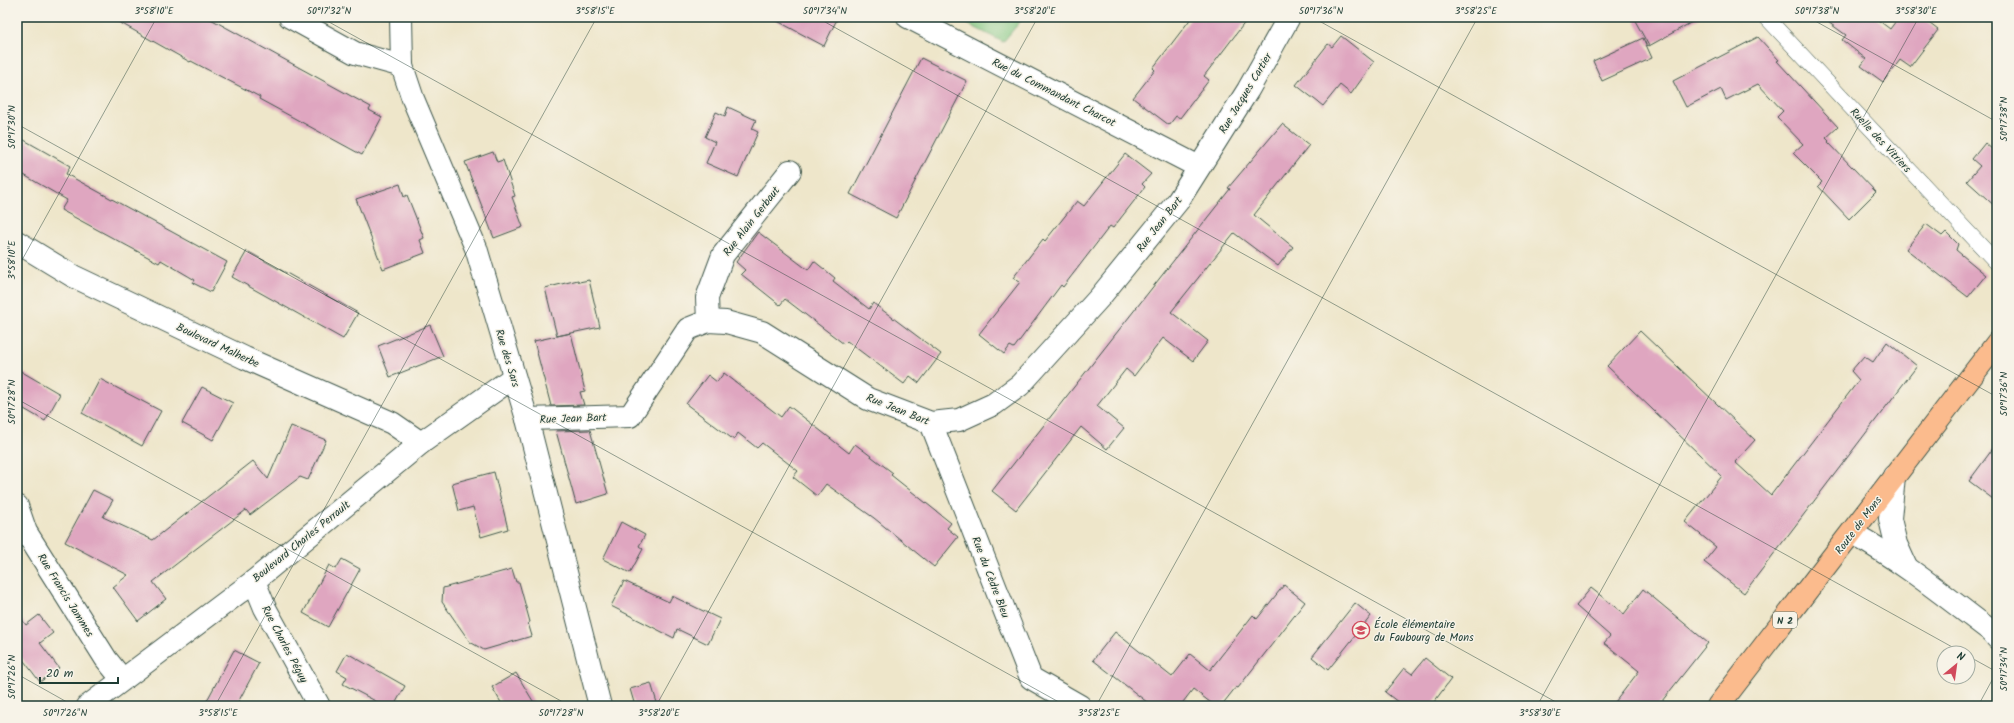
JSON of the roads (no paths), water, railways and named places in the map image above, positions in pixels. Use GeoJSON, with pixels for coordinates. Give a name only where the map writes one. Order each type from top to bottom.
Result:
{"type":"FeatureCollection","features":[{"type":"Feature","properties":{"kind":"main road","name":"Route de Mons"},"geometry":{"type":"LineString","coordinates":[[1718,706],[1997,343]]}},
{"type":"Feature","properties":{"kind":"street"},"geometry":{"type":"LineString","coordinates":[[290,17],[355,53],[402,66]]}},
{"type":"Feature","properties":{"kind":"street","name":"Rue des Sars"},"geometry":{"type":"LineString","coordinates":[[401,17],[402,66],[413,98],[476,248],[527,419],[600,706]]}},
{"type":"Feature","properties":{"kind":"street","name":"Rue du Commandant Charcot"},"geometry":{"type":"LineString","coordinates":[[908,17],[1199,167]]}},
{"type":"Feature","properties":{"kind":"street","name":"Rue Jacques Cartier"},"geometry":{"type":"LineString","coordinates":[[1199,167],[1248,90],[1289,17]]}},
{"type":"Feature","properties":{"kind":"street","name":"Rue Jean Bart"},"geometry":{"type":"LineString","coordinates":[[527,419],[630,416],[688,328],[708,321],[726,322],[762,332],[868,399],[931,423],[959,420],[994,404],[1020,385],[1100,297],[1157,230],[1178,201],[1199,167]]}},
{"type":"Feature","properties":{"kind":"street","name":"Rue Alain Gerbaut"},"geometry":{"type":"LineString","coordinates":[[708,321],[707,298],[723,255],[790,171]]}},
{"type":"Feature","properties":{"kind":"street","name":"Boulevard Malherbe"},"geometry":{"type":"LineString","coordinates":[[17,242],[73,276],[245,358],[392,423],[422,443]]}},
{"type":"Feature","properties":{"kind":"street","name":"Boulevard Charles Perrault"},"geometry":{"type":"LineString","coordinates":[[88,706],[122,678],[254,580],[422,443],[514,378]]}},
{"type":"Feature","properties":{"kind":"street","name":"Rue du Cèdre Bleu"},"geometry":{"type":"LineString","coordinates":[[931,423],[1031,678],[1080,706]]}},
{"type":"Feature","properties":{"kind":"street"},"geometry":{"type":"LineString","coordinates":[[1894,476],[1890,519],[1896,544],[1906,566]]}},
{"type":"Feature","properties":{"kind":"street","name":"Rue Francis Jammes"},"geometry":{"type":"LineString","coordinates":[[17,506],[26,532],[106,659],[122,678]]}},
{"type":"Feature","properties":{"kind":"street"},"geometry":{"type":"LineString","coordinates":[[1852,533],[1884,551],[1906,566],[1995,634]]}},
{"type":"Feature","properties":{"kind":"street","name":"Rue Charles Péguy"},"geometry":{"type":"LineString","coordinates":[[254,580],[265,608],[319,706]]}},
{"type":"Feature","properties":{"kind":"lane","name":"Ruelle des Vitriers"},"geometry":{"type":"LineString","coordinates":[[1766,17],[1997,263]]}},
{"type":"Feature","properties":{"kind":"place","name":"École élémentaire du Faubourg de Mons"},"geometry":{"type":"Point","coordinates":[1361,630]}}]}
